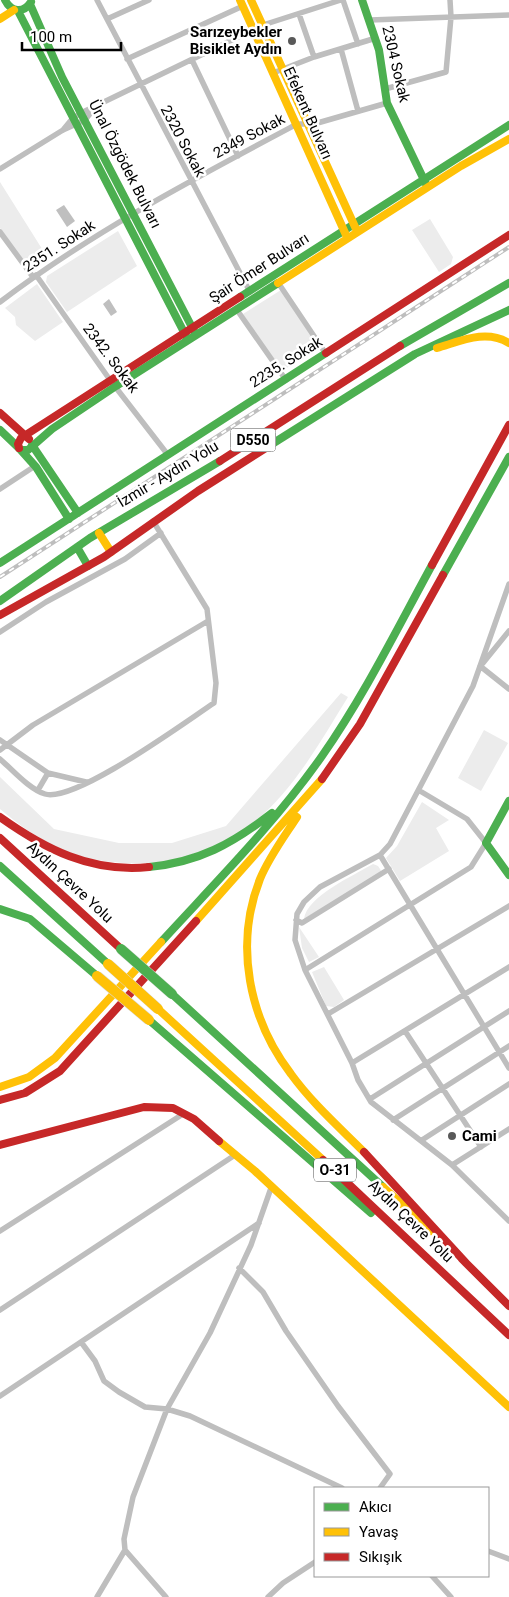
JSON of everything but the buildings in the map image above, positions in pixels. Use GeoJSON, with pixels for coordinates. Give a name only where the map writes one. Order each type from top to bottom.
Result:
{"type":"FeatureCollection","features":[{"type":"Feature","properties":{"kind":"main road"},"geometry":{"type":"LineString","coordinates":[[0,5],[6,0]]}},
{"type":"Feature","properties":{"kind":"main road","name":"Ünal Özgödek Bulvarı"},"geometry":{"type":"LineString","coordinates":[[6,0],[16,11],[73,122],[129,216]]}},
{"type":"Feature","properties":{"kind":"main road","name":"2304 Sokak"},"geometry":{"type":"LineString","coordinates":[[362,0],[376,38],[387,103],[426,183]]}},
{"type":"Feature","properties":{"kind":"main road"},"geometry":{"type":"LineString","coordinates":[[0,19],[16,11],[26,9],[31,2]]}},
{"type":"Feature","properties":{"kind":"main road","name":"Ünal Özgödek Bulvarı"},"geometry":{"type":"LineString","coordinates":[[31,2],[38,26],[129,216],[191,335]]}},
{"type":"Feature","properties":{"kind":"main road","name":"Efekent Bulvarı"},"geometry":{"type":"LineString","coordinates":[[245,2],[259,28],[302,124],[346,235]]}},
{"type":"Feature","properties":{"kind":"main road","name":"Efekent Bulvarı"},"geometry":{"type":"LineString","coordinates":[[302,124],[356,229]]}},
{"type":"Feature","properties":{"kind":"main road","name":"Şair Ömer Bulvarı"},"geometry":{"type":"LineString","coordinates":[[191,335],[250,292],[356,229],[509,125]]}},
{"type":"Feature","properties":{"kind":"main road","name":"Şair Ömer Bulvarı"},"geometry":{"type":"LineString","coordinates":[[426,183],[506,139]]}},
{"type":"Feature","properties":{"kind":"main road","name":"Şair Ömer Bulvarı"},"geometry":{"type":"LineString","coordinates":[[19,448],[20,440],[29,441],[113,383],[279,284],[346,235]]}},
{"type":"Feature","properties":{"kind":"main road","name":"2235. Sokak"},"geometry":{"type":"LineString","coordinates":[[0,563],[509,235]]}},
{"type":"Feature","properties":{"kind":"main road","name":"İzmir - Aydın Yolu"},"geometry":{"type":"LineString","coordinates":[[0,601],[99,533],[189,480],[412,339],[509,283]]}},
{"type":"Feature","properties":{"kind":"main road","name":"İzmir - Aydın Yolu"},"geometry":{"type":"LineString","coordinates":[[0,615],[111,552],[153,521],[369,381],[415,354],[509,310]]}},
{"type":"Feature","properties":{"kind":"main road"},"geometry":{"type":"LineString","coordinates":[[415,354],[480,336],[493,336],[509,342]]}},
{"type":"Feature","properties":{"kind":"main road"},"geometry":{"type":"LineString","coordinates":[[0,413],[29,441],[73,516]]}},
{"type":"Feature","properties":{"kind":"main road"},"geometry":{"type":"LineString","coordinates":[[0,1087],[16,1084],[37,1074],[55,1058],[264,830],[298,789],[355,705],[509,425]]}},
{"type":"Feature","properties":{"kind":"main road"},"geometry":{"type":"LineString","coordinates":[[0,430],[35,466],[73,516]]}},
{"type":"Feature","properties":{"kind":"main road"},"geometry":{"type":"LineString","coordinates":[[466,1263],[409,1198],[290,1074],[263,1028],[249,986],[246,947],[258,883],[275,848],[336,761],[364,715],[509,457]]}},
{"type":"Feature","properties":{"kind":"main road"},"geometry":{"type":"LineString","coordinates":[[99,533],[111,552]]}},
{"type":"Feature","properties":{"kind":"main road"},"geometry":{"type":"LineString","coordinates":[[78,547],[88,566]]}},
{"type":"Feature","properties":{"kind":"main road"},"geometry":{"type":"LineString","coordinates":[[0,1100],[9,1099],[37,1088],[60,1071],[299,807],[336,761]]}},
{"type":"Feature","properties":{"kind":"main road"},"geometry":{"type":"LineString","coordinates":[[0,817],[29,838],[57,853],[84,862],[115,868],[152,869],[181,864],[212,854],[239,840],[298,789]]}},
{"type":"Feature","properties":{"kind":"main road"},"geometry":{"type":"LineString","coordinates":[[509,801],[486,843],[509,875]]}},
{"type":"Feature","properties":{"kind":"main road","name":"Aydın Çevre Yolu"},"geometry":{"type":"LineString","coordinates":[[0,838],[466,1263],[509,1306]]}},
{"type":"Feature","properties":{"kind":"main road","name":"Aydın Çevre Yolu"},"geometry":{"type":"LineString","coordinates":[[0,866],[342,1176],[509,1335]]}},
{"type":"Feature","properties":{"kind":"main road"},"geometry":{"type":"LineString","coordinates":[[0,909],[30,919],[452,1281]]}},
{"type":"Feature","properties":{"kind":"main road"},"geometry":{"type":"LineString","coordinates":[[0,1145],[144,1107],[173,1108],[194,1119],[235,1155],[372,1278],[484,1386],[509,1407]]}},
{"type":"Feature","properties":{"kind":"street","name":"2320 Sokak"},"geometry":{"type":"LineString","coordinates":[[97,0],[190,182],[250,292]]}},
{"type":"Feature","properties":{"kind":"street"},"geometry":{"type":"LineString","coordinates":[[107,19],[149,0]]}},
{"type":"Feature","properties":{"kind":"street"},"geometry":{"type":"LineString","coordinates":[[0,169],[95,109],[259,28],[299,14],[342,0],[358,44]]}},
{"type":"Feature","properties":{"kind":"street"},"geometry":{"type":"LineString","coordinates":[[385,89],[446,72],[451,18],[450,0]]}},
{"type":"Feature","properties":{"kind":"street"},"geometry":{"type":"LineString","coordinates":[[127,59],[245,2]]}},
{"type":"Feature","properties":{"kind":"street"},"geometry":{"type":"LineString","coordinates":[[299,14],[314,57]]}},
{"type":"Feature","properties":{"kind":"street"},"geometry":{"type":"LineString","coordinates":[[370,20],[509,15]]}},
{"type":"Feature","properties":{"kind":"street"},"geometry":{"type":"LineString","coordinates":[[278,71],[314,57],[376,38]]}},
{"type":"Feature","properties":{"kind":"street"},"geometry":{"type":"LineString","coordinates":[[341,49],[358,111]]}},
{"type":"Feature","properties":{"kind":"street"},"geometry":{"type":"LineString","coordinates":[[192,60],[238,156]]}},
{"type":"Feature","properties":{"kind":"street","name":"2349 Sokak"},"geometry":{"type":"LineString","coordinates":[[129,216],[238,156],[302,124],[314,124],[387,103]]}},
{"type":"Feature","properties":{"kind":"street","name":"2351. Sokak"},"geometry":{"type":"LineString","coordinates":[[0,302],[34,276],[129,216]]}},
{"type":"Feature","properties":{"kind":"street","name":"2342. Sokak"},"geometry":{"type":"LineString","coordinates":[[0,232],[168,454]]}},
{"type":"Feature","properties":{"kind":"street"},"geometry":{"type":"LineString","coordinates":[[279,284],[326,354]]}},
{"type":"Feature","properties":{"kind":"street"},"geometry":{"type":"LineString","coordinates":[[237,310],[286,380]]}},
{"type":"Feature","properties":{"kind":"street"},"geometry":{"type":"LineString","coordinates":[[0,489],[35,466]]}},
{"type":"Feature","properties":{"kind":"street"},"geometry":{"type":"LineString","coordinates":[[0,759],[38,790],[55,795],[69,791],[103,775],[214,703],[216,683],[207,609],[153,521]]}},
{"type":"Feature","properties":{"kind":"street"},"geometry":{"type":"LineString","coordinates":[[0,632],[46,602],[125,560],[161,533]]}},
{"type":"Feature","properties":{"kind":"street"},"geometry":{"type":"LineString","coordinates":[[509,584],[474,686],[420,791],[390,844],[380,855],[320,887],[304,902],[297,914],[295,940],[305,970],[352,1062],[358,1080],[370,1099],[393,1120],[422,1140],[452,1165],[509,1221]]}},
{"type":"Feature","properties":{"kind":"street"},"geometry":{"type":"LineString","coordinates":[[0,750],[6,744],[208,621]]}},
{"type":"Feature","properties":{"kind":"street"},"geometry":{"type":"LineString","coordinates":[[480,666],[509,631]]}},
{"type":"Feature","properties":{"kind":"street"},"geometry":{"type":"LineString","coordinates":[[480,666],[509,688]]}},
{"type":"Feature","properties":{"kind":"street"},"geometry":{"type":"LineString","coordinates":[[0,740],[48,773],[88,782]]}},
{"type":"Feature","properties":{"kind":"street"},"geometry":{"type":"LineString","coordinates":[[38,790],[48,773]]}},
{"type":"Feature","properties":{"kind":"street"},"geometry":{"type":"LineString","coordinates":[[305,970],[471,867],[486,843],[467,819],[420,791]]}},
{"type":"Feature","properties":{"kind":"street"},"geometry":{"type":"LineString","coordinates":[[380,855],[509,1068]]}},
{"type":"Feature","properties":{"kind":"street"},"geometry":{"type":"LineString","coordinates":[[296,920],[302,923],[389,869]]}},
{"type":"Feature","properties":{"kind":"street"},"geometry":{"type":"LineString","coordinates":[[328,1014],[509,906]]}},
{"type":"Feature","properties":{"kind":"street"},"geometry":{"type":"LineString","coordinates":[[352,1062],[509,967]]}},
{"type":"Feature","properties":{"kind":"street"},"geometry":{"type":"LineString","coordinates":[[370,1099],[509,1011]]}},
{"type":"Feature","properties":{"kind":"street"},"geometry":{"type":"LineString","coordinates":[[404,1031],[480,1146]]}},
{"type":"Feature","properties":{"kind":"street"},"geometry":{"type":"LineString","coordinates":[[393,1120],[509,1046]]}},
{"type":"Feature","properties":{"kind":"street"},"geometry":{"type":"LineString","coordinates":[[422,1140],[509,1084]]}},
{"type":"Feature","properties":{"kind":"street"},"geometry":{"type":"LineString","coordinates":[[0,1231],[183,1114]]}},
{"type":"Feature","properties":{"kind":"street"},"geometry":{"type":"LineString","coordinates":[[452,1165],[509,1129]]}},
{"type":"Feature","properties":{"kind":"street"},"geometry":{"type":"LineString","coordinates":[[0,1310],[235,1155]]}},
{"type":"Feature","properties":{"kind":"street"},"geometry":{"type":"LineString","coordinates":[[166,1597],[125,1550],[124,1539],[133,1497],[167,1409],[210,1333],[260,1223],[270,1188]]}},
{"type":"Feature","properties":{"kind":"street"},"geometry":{"type":"LineString","coordinates":[[0,1396],[260,1223]]}},
{"type":"Feature","properties":{"kind":"street"},"geometry":{"type":"LineString","coordinates":[[239,1268],[263,1292],[286,1331],[333,1399],[390,1474],[381,1487]]}},
{"type":"Feature","properties":{"kind":"street"},"geometry":{"type":"LineString","coordinates":[[81,1342],[95,1361],[104,1381],[145,1407],[167,1409],[223,1431],[340,1487]]}},
{"type":"Feature","properties":{"kind":"street"},"geometry":{"type":"LineString","coordinates":[[97,1597],[125,1550]]}},
{"type":"Feature","properties":{"kind":"street"},"geometry":{"type":"LineString","coordinates":[[489,1551],[509,1560]]}},
{"type":"Feature","properties":{"kind":"street"},"geometry":{"type":"LineString","coordinates":[[268,1597],[284,1583],[314,1563]]}},
{"type":"Feature","properties":{"kind":"street"},"geometry":{"type":"LineString","coordinates":[[433,1577],[451,1597]]}},
{"type":"Feature","properties":{"kind":"shaded area"},"geometry":{"type":"Polygon","coordinates":[[[0,182],[49,260],[30,271],[0,228],[0,182]]]}},
{"type":"Feature","properties":{"kind":"shaded area"},"geometry":{"type":"Polygon","coordinates":[[[64,205],[75,221],[67,227],[56,210],[64,205]]]}},
{"type":"Feature","properties":{"kind":"shaded area"},"geometry":{"type":"Polygon","coordinates":[[[430,219],[453,257],[451,264],[439,272],[412,230],[430,219]]]}},
{"type":"Feature","properties":{"kind":"shaded area"},"geometry":{"type":"Polygon","coordinates":[[[118,231],[137,266],[67,312],[46,282],[47,276],[118,231]]]}},
{"type":"Feature","properties":{"kind":"shaded area"},"geometry":{"type":"Polygon","coordinates":[[[37,284],[63,322],[35,341],[16,325],[15,317],[5,308],[37,284]]]}},
{"type":"Feature","properties":{"kind":"shaded area"},"geometry":{"type":"Polygon","coordinates":[[[281,290],[319,348],[282,371],[243,314],[281,290]]]}},
{"type":"Feature","properties":{"kind":"shaded area"},"geometry":{"type":"Polygon","coordinates":[[[109,299],[117,312],[111,316],[103,304],[109,299]]]}},
{"type":"Feature","properties":{"kind":"shaded area"},"geometry":{"type":"Polygon","coordinates":[[[341,693],[348,697],[316,749],[279,799],[249,826],[229,839],[185,857],[162,862],[138,863],[91,859],[68,852],[50,843],[0,809],[0,777],[54,829],[119,843],[172,843],[226,826],[341,693]]]}},
{"type":"Feature","properties":{"kind":"shaded area"},"geometry":{"type":"Polygon","coordinates":[[[484,730],[508,743],[481,791],[458,778],[484,730]]]}},
{"type":"Feature","properties":{"kind":"shaded area"},"geometry":{"type":"Polygon","coordinates":[[[422,802],[449,820],[436,828],[449,851],[400,881],[386,858],[397,846],[422,802]]]}},
{"type":"Feature","properties":{"kind":"shaded area"},"geometry":{"type":"Polygon","coordinates":[[[373,864],[378,866],[382,872],[304,919],[313,902],[332,887],[373,864]]]}},
{"type":"Feature","properties":{"kind":"shaded area"},"geometry":{"type":"Polygon","coordinates":[[[299,927],[319,957],[309,962],[302,948],[299,927]]]}},
{"type":"Feature","properties":{"kind":"shaded area"},"geometry":{"type":"Polygon","coordinates":[[[324,967],[344,1000],[334,1007],[326,1006],[312,972],[324,967]]]}},
{"type":"Feature","properties":{"kind":"railway"},"geometry":{"type":"LineString","coordinates":[[0,577],[509,247]]}},
{"type":"Feature","properties":{"kind":"traffic: fast"},"geometry":{"type":"LineString","coordinates":[[5,0],[10,7],[17,10],[21,10],[31,2]]}},
{"type":"Feature","properties":{"kind":"traffic: fast"},"geometry":{"type":"LineString","coordinates":[[362,0],[379,50],[387,103],[426,184]]}},
{"type":"Feature","properties":{"kind":"traffic: fast"},"geometry":{"type":"LineString","coordinates":[[30,4],[62,77],[195,333]]}},
{"type":"Feature","properties":{"kind":"traffic: fast"},"geometry":{"type":"LineString","coordinates":[[18,11],[187,338]]}},
{"type":"Feature","properties":{"kind":"traffic: fast"},"geometry":{"type":"LineString","coordinates":[[240,297],[509,125]]}},
{"type":"Feature","properties":{"kind":"traffic: fast"},"geometry":{"type":"LineString","coordinates":[[0,430],[21,450],[28,450],[52,429],[116,386],[278,283]]}},
{"type":"Feature","properties":{"kind":"traffic: fast"},"geometry":{"type":"LineString","coordinates":[[400,346],[509,283]]}},
{"type":"Feature","properties":{"kind":"traffic: fast"},"geometry":{"type":"LineString","coordinates":[[272,444],[415,354],[509,310]]}},
{"type":"Feature","properties":{"kind":"traffic: fast"},"geometry":{"type":"LineString","coordinates":[[0,563],[326,353]]}},
{"type":"Feature","properties":{"kind":"traffic: fast"},"geometry":{"type":"LineString","coordinates":[[32,445],[78,513]]}},
{"type":"Feature","properties":{"kind":"traffic: fast"},"geometry":{"type":"LineString","coordinates":[[19,448],[36,467],[69,519]]}},
{"type":"Feature","properties":{"kind":"traffic: fast"},"geometry":{"type":"LineString","coordinates":[[443,575],[509,457]]}},
{"type":"Feature","properties":{"kind":"traffic: fast"},"geometry":{"type":"LineString","coordinates":[[0,601],[90,538],[220,461]]}},
{"type":"Feature","properties":{"kind":"traffic: fast"},"geometry":{"type":"LineString","coordinates":[[77,547],[88,566]]}},
{"type":"Feature","properties":{"kind":"traffic: fast"},"geometry":{"type":"LineString","coordinates":[[161,942],[285,805],[322,756],[366,686],[432,565]]}},
{"type":"Feature","properties":{"kind":"traffic: fast"},"geometry":{"type":"LineString","coordinates":[[509,801],[486,843],[509,875]]}},
{"type":"Feature","properties":{"kind":"traffic: fast"},"geometry":{"type":"LineString","coordinates":[[149,867],[184,861],[214,850],[243,834],[272,813]]}},
{"type":"Feature","properties":{"kind":"traffic: fast"},"geometry":{"type":"LineString","coordinates":[[0,866],[108,964]]}},
{"type":"Feature","properties":{"kind":"traffic: fast"},"geometry":{"type":"LineString","coordinates":[[0,909],[30,919],[97,976]]}},
{"type":"Feature","properties":{"kind":"traffic: fast"},"geometry":{"type":"LineString","coordinates":[[121,949],[172,994]]}},
{"type":"Feature","properties":{"kind":"traffic: fast"},"geometry":{"type":"LineString","coordinates":[[172,994],[383,1187]]}},
{"type":"Feature","properties":{"kind":"traffic: fast"},"geometry":{"type":"LineString","coordinates":[[149,1020],[371,1213]]}},
{"type":"Feature","properties":{"kind":"traffic: slow"},"geometry":{"type":"LineString","coordinates":[[240,0],[346,235]]}},
{"type":"Feature","properties":{"kind":"traffic: slow"},"geometry":{"type":"LineString","coordinates":[[251,0],[356,229]]}},
{"type":"Feature","properties":{"kind":"traffic: slow"},"geometry":{"type":"LineString","coordinates":[[0,19],[14,10]]}},
{"type":"Feature","properties":{"kind":"traffic: slow"},"geometry":{"type":"LineString","coordinates":[[278,283],[461,166],[509,139]]}},
{"type":"Feature","properties":{"kind":"traffic: slow"},"geometry":{"type":"LineString","coordinates":[[437,348],[482,337],[491,337],[509,343]]}},
{"type":"Feature","properties":{"kind":"traffic: slow"},"geometry":{"type":"LineString","coordinates":[[99,533],[111,552]]}},
{"type":"Feature","properties":{"kind":"traffic: slow"},"geometry":{"type":"LineString","coordinates":[[196,921],[322,779]]}},
{"type":"Feature","properties":{"kind":"traffic: slow"},"geometry":{"type":"LineString","coordinates":[[297,817],[268,863],[260,879],[252,904],[247,955],[250,981],[256,1006],[265,1030],[277,1053],[308,1095],[364,1152]]}},
{"type":"Feature","properties":{"kind":"traffic: slow"},"geometry":{"type":"LineString","coordinates":[[0,1087],[29,1077],[55,1058],[161,942]]}},
{"type":"Feature","properties":{"kind":"traffic: slow"},"geometry":{"type":"LineString","coordinates":[[108,964],[158,1009]]}},
{"type":"Feature","properties":{"kind":"traffic: slow"},"geometry":{"type":"LineString","coordinates":[[97,976],[149,1020]]}},
{"type":"Feature","properties":{"kind":"traffic: slow"},"geometry":{"type":"LineString","coordinates":[[158,1009],[323,1160]]}},
{"type":"Feature","properties":{"kind":"traffic: slow"},"geometry":{"type":"LineString","coordinates":[[219,1141],[255,1171],[509,1407]]}},
{"type":"Feature","properties":{"kind":"traffic: slow"},"geometry":{"type":"LineString","coordinates":[[383,1187],[431,1231]]}},
{"type":"Feature","properties":{"kind":"traffic: jam"},"geometry":{"type":"LineString","coordinates":[[326,353],[509,235]]}},
{"type":"Feature","properties":{"kind":"traffic: jam"},"geometry":{"type":"LineString","coordinates":[[19,448],[18,444],[21,438],[240,297]]}},
{"type":"Feature","properties":{"kind":"traffic: jam"},"geometry":{"type":"LineString","coordinates":[[220,461],[400,346]]}},
{"type":"Feature","properties":{"kind":"traffic: jam"},"geometry":{"type":"LineString","coordinates":[[0,413],[29,439]]}},
{"type":"Feature","properties":{"kind":"traffic: jam"},"geometry":{"type":"LineString","coordinates":[[432,565],[509,425]]}},
{"type":"Feature","properties":{"kind":"traffic: jam"},"geometry":{"type":"LineString","coordinates":[[0,615],[104,557],[198,491],[272,444]]}},
{"type":"Feature","properties":{"kind":"traffic: jam"},"geometry":{"type":"LineString","coordinates":[[322,779],[360,724],[443,575]]}},
{"type":"Feature","properties":{"kind":"traffic: jam"},"geometry":{"type":"LineString","coordinates":[[0,817],[34,839],[70,856],[108,866],[128,868],[149,867]]}},
{"type":"Feature","properties":{"kind":"traffic: jam"},"geometry":{"type":"LineString","coordinates":[[0,838],[121,949]]}},
{"type":"Feature","properties":{"kind":"traffic: jam"},"geometry":{"type":"LineString","coordinates":[[0,1100],[25,1093],[60,1071],[196,921]]}},
{"type":"Feature","properties":{"kind":"traffic: jam"},"geometry":{"type":"LineString","coordinates":[[0,1145],[144,1107],[173,1108],[194,1119],[219,1141]]}},
{"type":"Feature","properties":{"kind":"traffic: jam"},"geometry":{"type":"LineString","coordinates":[[364,1152],[466,1263]]}},
{"type":"Feature","properties":{"kind":"traffic: jam"},"geometry":{"type":"LineString","coordinates":[[323,1160],[509,1335]]}},
{"type":"Feature","properties":{"kind":"traffic: jam"},"geometry":{"type":"LineString","coordinates":[[462,1259],[509,1306]]}},
{"type":"Feature","properties":{"kind":"place","name":"Sarızeybekler Bisiklet Aydın"},"geometry":{"type":"Point","coordinates":[292,41]}},
{"type":"Feature","properties":{"kind":"place","name":"Cami"},"geometry":{"type":"Point","coordinates":[452,1136]}}]}
